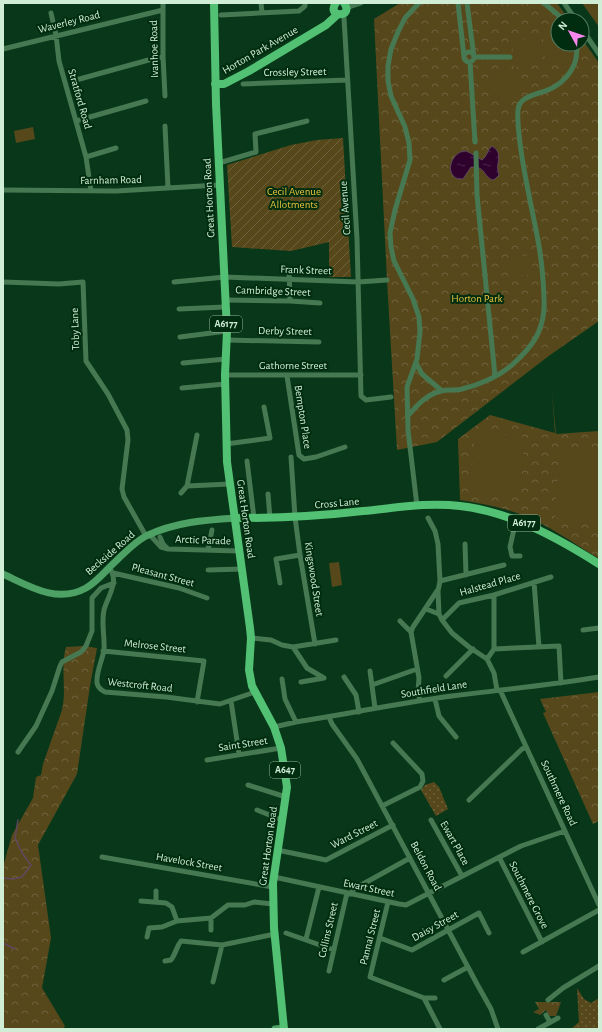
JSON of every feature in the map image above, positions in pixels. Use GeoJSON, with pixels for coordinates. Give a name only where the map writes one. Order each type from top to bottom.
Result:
{"type":"FeatureCollection","features":[{"type":"Feature","properties":{"kind":"main road","name":"Great Horton Road"},"geometry":{"type":"LineString","coordinates":[[214,3],[215,84],[227,340],[225,375],[226,444],[251,638],[249,670],[252,686],[274,728],[281,748],[287,787],[273,887],[273,904],[279,932],[284,1028]]}},
{"type":"Feature","properties":{"kind":"main road","name":"Horton Park Avenue"},"geometry":{"type":"LineString","coordinates":[[215,84],[224,84],[249,71],[326,24],[341,10]]}},
{"type":"Feature","properties":{"kind":"main road"},"geometry":{"type":"LineString","coordinates":[[215,72],[224,84]]}},
{"type":"Feature","properties":{"kind":"main road","name":"Cross Lane"},"geometry":{"type":"LineString","coordinates":[[236,518],[295,517],[440,505],[460,506],[484,510],[516,520]]}},
{"type":"Feature","properties":{"kind":"main road","name":"A6177"},"geometry":{"type":"LineString","coordinates":[[516,520],[544,531],[599,564]]}},
{"type":"Feature","properties":{"kind":"street","name":"Ivanhoe Road"},"geometry":{"type":"LineString","coordinates":[[163,3],[165,96]]}},
{"type":"Feature","properties":{"kind":"street"},"geometry":{"type":"LineString","coordinates":[[261,3],[262,13]]}},
{"type":"Feature","properties":{"kind":"street","name":"Horton Park Avenue"},"geometry":{"type":"LineString","coordinates":[[341,10],[361,3]]}},
{"type":"Feature","properties":{"kind":"street"},"geometry":{"type":"LineString","coordinates":[[417,506],[411,453],[407,387],[416,363],[420,332],[419,317],[413,298],[394,261],[390,233],[410,160],[409,143],[405,127],[391,96],[388,81],[388,66],[391,49],[405,18],[420,3]]}},
{"type":"Feature","properties":{"kind":"street"},"geometry":{"type":"LineString","coordinates":[[544,3],[555,12]]}},
{"type":"Feature","properties":{"kind":"street"},"geometry":{"type":"LineString","coordinates":[[564,3],[570,12]]}},
{"type":"Feature","properties":{"kind":"street"},"geometry":{"type":"LineString","coordinates":[[221,15],[299,11],[305,4]]}},
{"type":"Feature","properties":{"kind":"street"},"geometry":{"type":"LineString","coordinates":[[470,62],[464,57],[458,5],[468,6],[474,57],[470,62],[475,142]]}},
{"type":"Feature","properties":{"kind":"street","name":"Waverley Road"},"geometry":{"type":"LineString","coordinates":[[3,49],[163,10]]}},
{"type":"Feature","properties":{"kind":"street","name":"Cecil Avenue"},"geometry":{"type":"LineString","coordinates":[[341,10],[357,239],[362,398],[366,400],[391,397]]}},
{"type":"Feature","properties":{"kind":"street","name":"Stratford Road"},"geometry":{"type":"LineString","coordinates":[[51,13],[56,35],[59,61],[86,156],[91,191]]}},
{"type":"Feature","properties":{"kind":"street"},"geometry":{"type":"LineString","coordinates":[[462,32],[471,33]]}},
{"type":"Feature","properties":{"kind":"street"},"geometry":{"type":"LineString","coordinates":[[590,41],[599,54]]}},
{"type":"Feature","properties":{"kind":"street"},"geometry":{"type":"LineString","coordinates":[[464,57],[469,52],[473,54],[474,57]]}},
{"type":"Feature","properties":{"kind":"street"},"geometry":{"type":"LineString","coordinates":[[408,416],[417,404],[427,397],[442,391],[462,389],[495,376],[512,365],[533,341],[540,328],[544,313],[542,265],[538,236],[523,171],[518,108],[526,98],[554,88],[563,81],[574,64],[576,52]]}},
{"type":"Feature","properties":{"kind":"street"},"geometry":{"type":"LineString","coordinates":[[76,80],[163,56]]}},
{"type":"Feature","properties":{"kind":"street"},"geometry":{"type":"LineString","coordinates":[[474,57],[510,57]]}},
{"type":"Feature","properties":{"kind":"street","name":"Crossley Street"},"geometry":{"type":"LineString","coordinates":[[243,84],[347,80]]}},
{"type":"Feature","properties":{"kind":"street"},"geometry":{"type":"LineString","coordinates":[[76,120],[146,101]]}},
{"type":"Feature","properties":{"kind":"street"},"geometry":{"type":"LineString","coordinates":[[219,163],[256,152],[255,134],[307,122]]}},
{"type":"Feature","properties":{"kind":"street"},"geometry":{"type":"LineString","coordinates":[[165,126],[168,188]]}},
{"type":"Feature","properties":{"kind":"street"},"geometry":{"type":"LineString","coordinates":[[86,156],[116,148]]}},
{"type":"Feature","properties":{"kind":"street"},"geometry":{"type":"LineString","coordinates":[[476,153],[477,195],[495,376]]}},
{"type":"Feature","properties":{"kind":"street","name":"Farnham Road"},"geometry":{"type":"LineString","coordinates":[[3,190],[91,191],[219,186]]}},
{"type":"Feature","properties":{"kind":"street"},"geometry":{"type":"LineString","coordinates":[[289,269],[290,301]]}},
{"type":"Feature","properties":{"kind":"street","name":"Frank Street"},"geometry":{"type":"LineString","coordinates":[[174,282],[225,277],[358,282],[387,280]]}},
{"type":"Feature","properties":{"kind":"street","name":"Toby Lane"},"geometry":{"type":"LineString","coordinates":[[3,282],[59,284],[84,282],[86,362],[108,394]]}},
{"type":"Feature","properties":{"kind":"street","name":"Cambridge Street"},"geometry":{"type":"LineString","coordinates":[[179,309],[225,303],[290,301],[320,303]]}},
{"type":"Feature","properties":{"kind":"street"},"geometry":{"type":"LineString","coordinates":[[180,337],[226,331]]}},
{"type":"Feature","properties":{"kind":"street","name":"Derby Street"},"geometry":{"type":"LineString","coordinates":[[227,340],[319,342]]}},
{"type":"Feature","properties":{"kind":"street"},"geometry":{"type":"LineString","coordinates":[[183,363],[226,358]]}},
{"type":"Feature","properties":{"kind":"street"},"geometry":{"type":"LineString","coordinates":[[416,363],[422,374],[442,391]]}},
{"type":"Feature","properties":{"kind":"street","name":"Gathorne Street"},"geometry":{"type":"LineString","coordinates":[[225,375],[361,376]]}},
{"type":"Feature","properties":{"kind":"street","name":"Bempton Place"},"geometry":{"type":"LineString","coordinates":[[287,376],[299,456],[304,459],[316,457],[326,452],[345,447]]}},
{"type":"Feature","properties":{"kind":"street"},"geometry":{"type":"LineString","coordinates":[[182,388],[225,384]]}},
{"type":"Feature","properties":{"kind":"street","name":"Arctic Parade"},"geometry":{"type":"LineString","coordinates":[[108,394],[127,430],[128,440],[122,489],[124,497],[148,536],[161,547],[168,549],[239,551]]}},
{"type":"Feature","properties":{"kind":"street"},"geometry":{"type":"LineString","coordinates":[[226,444],[270,438],[264,408]]}},
{"type":"Feature","properties":{"kind":"street"},"geometry":{"type":"LineString","coordinates":[[181,493],[187,486],[197,435]]}},
{"type":"Feature","properties":{"kind":"street","name":"Kingswood Street"},"geometry":{"type":"LineString","coordinates":[[290,456],[295,517],[314,644]]}},
{"type":"Feature","properties":{"kind":"street"},"geometry":{"type":"LineString","coordinates":[[247,461],[254,518]]}},
{"type":"Feature","properties":{"kind":"street"},"geometry":{"type":"LineString","coordinates":[[187,486],[230,484]]}},
{"type":"Feature","properties":{"kind":"street"},"geometry":{"type":"LineString","coordinates":[[268,494],[270,518]]}},
{"type":"Feature","properties":{"kind":"street","name":"Beckside Road"},"geometry":{"type":"LineString","coordinates":[[3,574],[42,592],[62,594],[75,592],[86,588],[111,570],[128,549],[148,536],[182,523],[236,518]]}},
{"type":"Feature","properties":{"kind":"street"},"geometry":{"type":"LineString","coordinates":[[428,518],[435,531],[438,544],[440,581],[438,591],[439,614],[452,633],[487,659],[494,672],[498,690]]}},
{"type":"Feature","properties":{"kind":"street"},"geometry":{"type":"LineString","coordinates":[[516,520],[510,547],[512,556],[520,556]]}},
{"type":"Feature","properties":{"kind":"street"},"geometry":{"type":"LineString","coordinates":[[208,550],[212,530]]}},
{"type":"Feature","properties":{"kind":"street","name":"Arctic Parade"},"geometry":{"type":"LineString","coordinates":[[160,537],[163,544],[168,549]]}},
{"type":"Feature","properties":{"kind":"street"},"geometry":{"type":"LineString","coordinates":[[465,544],[466,575]]}},
{"type":"Feature","properties":{"kind":"street"},"geometry":{"type":"LineString","coordinates":[[280,583],[276,559],[300,555]]}},
{"type":"Feature","properties":{"kind":"street"},"geometry":{"type":"LineString","coordinates":[[440,581],[504,565]]}},
{"type":"Feature","properties":{"kind":"street"},"geometry":{"type":"LineString","coordinates":[[208,570],[242,569]]}},
{"type":"Feature","properties":{"kind":"street","name":"Westcroft Road"},"geometry":{"type":"LineString","coordinates":[[111,570],[114,583],[104,611],[104,651],[97,677],[101,690],[105,692],[166,697],[220,704],[255,692]]}},
{"type":"Feature","properties":{"kind":"street","name":"Pleasant Street"},"geometry":{"type":"LineString","coordinates":[[111,570],[179,588],[207,598]]}},
{"type":"Feature","properties":{"kind":"street","name":"Halstead Place"},"geometry":{"type":"LineString","coordinates":[[442,620],[458,603],[551,577]]}},
{"type":"Feature","properties":{"kind":"street"},"geometry":{"type":"LineString","coordinates":[[534,582],[539,647]]}},
{"type":"Feature","properties":{"kind":"street"},"geometry":{"type":"LineString","coordinates":[[18,752],[36,726],[52,691],[60,666],[66,660],[81,652],[86,646],[92,631],[92,598],[101,588],[114,583]]}},
{"type":"Feature","properties":{"kind":"street"},"geometry":{"type":"LineString","coordinates":[[420,701],[411,632],[438,591]]}},
{"type":"Feature","properties":{"kind":"street"},"geometry":{"type":"LineString","coordinates":[[487,659],[494,649],[494,594]]}},
{"type":"Feature","properties":{"kind":"street"},"geometry":{"type":"LineString","coordinates":[[426,609],[439,614]]}},
{"type":"Feature","properties":{"kind":"street"},"geometry":{"type":"LineString","coordinates":[[400,621],[411,632]]}},
{"type":"Feature","properties":{"kind":"street"},"geometry":{"type":"LineString","coordinates":[[584,630],[599,628]]}},
{"type":"Feature","properties":{"kind":"street"},"geometry":{"type":"LineString","coordinates":[[251,638],[271,640],[282,645],[293,647],[336,640]]}},
{"type":"Feature","properties":{"kind":"street"},"geometry":{"type":"LineString","coordinates":[[494,649],[559,646],[560,683]]}},
{"type":"Feature","properties":{"kind":"street"},"geometry":{"type":"LineString","coordinates":[[293,647],[307,668],[324,678],[301,682]]}},
{"type":"Feature","properties":{"kind":"street"},"geometry":{"type":"LineString","coordinates":[[446,676],[473,649]]}},
{"type":"Feature","properties":{"kind":"street","name":"Melrose Street"},"geometry":{"type":"LineString","coordinates":[[104,651],[204,661],[197,702]]}},
{"type":"Feature","properties":{"kind":"street"},"geometry":{"type":"LineString","coordinates":[[372,685],[417,669]]}},
{"type":"Feature","properties":{"kind":"street"},"geometry":{"type":"LineString","coordinates":[[370,671],[376,708]]}},
{"type":"Feature","properties":{"kind":"street"},"geometry":{"type":"LineString","coordinates":[[344,676],[356,695],[359,712]]}},
{"type":"Feature","properties":{"kind":"street","name":"Southfield Lane"},"geometry":{"type":"LineString","coordinates":[[274,728],[296,722],[420,701],[599,677]]}},
{"type":"Feature","properties":{"kind":"street"},"geometry":{"type":"LineString","coordinates":[[282,679],[285,699],[296,722]]}},
{"type":"Feature","properties":{"kind":"street","name":"Southmere Road"},"geometry":{"type":"LineString","coordinates":[[498,690],[599,905]]}},
{"type":"Feature","properties":{"kind":"street"},"geometry":{"type":"LineString","coordinates":[[435,699],[439,716],[456,737]]}},
{"type":"Feature","properties":{"kind":"street"},"geometry":{"type":"LineString","coordinates":[[231,701],[239,754]]}},
{"type":"Feature","properties":{"kind":"street","name":"Beldon Road"},"geometry":{"type":"LineString","coordinates":[[329,717],[332,724],[358,760],[490,1009],[498,1029]]}},
{"type":"Feature","properties":{"kind":"street"},"geometry":{"type":"LineString","coordinates":[[382,806],[420,787],[423,781],[422,774],[393,743]]}},
{"type":"Feature","properties":{"kind":"street"},"geometry":{"type":"LineString","coordinates":[[469,800],[522,749],[526,747]]}},
{"type":"Feature","properties":{"kind":"street","name":"Saint Street"},"geometry":{"type":"LineString","coordinates":[[208,760],[281,748]]}},
{"type":"Feature","properties":{"kind":"street"},"geometry":{"type":"LineString","coordinates":[[248,785],[286,797]]}},
{"type":"Feature","properties":{"kind":"street"},"geometry":{"type":"LineString","coordinates":[[257,810],[282,820]]}},
{"type":"Feature","properties":{"kind":"street","name":"Ewart Place"},"geometry":{"type":"LineString","coordinates":[[431,820],[462,876]]}},
{"type":"Feature","properties":{"kind":"street","name":"Ward Street"},"geometry":{"type":"LineString","coordinates":[[277,850],[326,860],[393,825]]}},
{"type":"Feature","properties":{"kind":"street","name":"Ewart Street"},"geometry":{"type":"LineString","coordinates":[[274,877],[388,902],[406,904],[521,846],[565,831]]}},
{"type":"Feature","properties":{"kind":"street","name":"Havelock Street"},"geometry":{"type":"LineString","coordinates":[[102,857],[273,887]]}},
{"type":"Feature","properties":{"kind":"street"},"geometry":{"type":"LineString","coordinates":[[349,893],[410,858]]}},
{"type":"Feature","properties":{"kind":"street","name":"Southmere Grove"},"geometry":{"type":"LineString","coordinates":[[499,858],[542,942]]}},
{"type":"Feature","properties":{"kind":"street"},"geometry":{"type":"LineString","coordinates":[[306,939],[319,887]]}},
{"type":"Feature","properties":{"kind":"street"},"geometry":{"type":"LineString","coordinates":[[156,891],[156,902]]}},
{"type":"Feature","properties":{"kind":"street","name":"Collins Street"},"geometry":{"type":"LineString","coordinates":[[329,971],[349,893]]}},
{"type":"Feature","properties":{"kind":"street"},"geometry":{"type":"LineString","coordinates":[[141,900],[166,903],[172,907],[178,921]]}},
{"type":"Feature","properties":{"kind":"street"},"geometry":{"type":"LineString","coordinates":[[147,937],[149,928],[162,927],[178,921],[211,918],[228,905],[245,905],[254,902],[273,904]]}},
{"type":"Feature","properties":{"kind":"street","name":"Pannal Street"},"geometry":{"type":"LineString","coordinates":[[388,902],[370,976],[424,998]]}},
{"type":"Feature","properties":{"kind":"street"},"geometry":{"type":"LineString","coordinates":[[523,952],[599,910]]}},
{"type":"Feature","properties":{"kind":"street","name":"Daisy Street"},"geometry":{"type":"LineString","coordinates":[[380,938],[412,950],[479,913],[489,932]]}},
{"type":"Feature","properties":{"kind":"street"},"geometry":{"type":"LineString","coordinates":[[211,918],[211,930]]}},
{"type":"Feature","properties":{"kind":"street"},"geometry":{"type":"LineString","coordinates":[[165,961],[171,960],[177,945],[181,941],[222,945],[279,932],[306,939],[334,950]]}},
{"type":"Feature","properties":{"kind":"street"},"geometry":{"type":"LineString","coordinates":[[213,982],[222,945]]}},
{"type":"Feature","properties":{"kind":"street"},"geometry":{"type":"LineString","coordinates":[[548,1000],[563,988],[599,966]]}},
{"type":"Feature","properties":{"kind":"street"},"geometry":{"type":"LineString","coordinates":[[444,980],[468,967]]}},
{"type":"Feature","properties":{"kind":"street"},"geometry":{"type":"LineString","coordinates":[[435,998],[424,998],[440,1029]]}},
{"type":"Feature","properties":{"kind":"street"},"geometry":{"type":"LineString","coordinates":[[546,1015],[550,1022]]}},
{"type":"Feature","properties":{"kind":"street"},"geometry":{"type":"LineString","coordinates":[[538,1029],[558,1018]]}},
{"type":"Feature","properties":{"kind":"street"},"geometry":{"type":"LineString","coordinates":[[275,1029],[284,1028]]}},
{"type":"Feature","properties":{"kind":"green space","name":"Horton Park"},"geometry":{"type":"Polygon","coordinates":[[[400,3],[557,3],[563,12],[550,12],[550,52],[590,52],[590,50],[599,63],[599,321],[550,355],[437,442],[397,450],[387,280],[374,19],[400,3]]]}},
{"type":"Feature","properties":{"kind":"green space"},"geometry":{"type":"Polygon","coordinates":[[[582,3],[599,3],[599,27],[590,12],[588,12],[582,3]]]}},
{"type":"Feature","properties":{"kind":"green space"},"geometry":{"type":"Polygon","coordinates":[[[541,38],[543,65],[514,67],[512,40],[541,38]]]}},
{"type":"Feature","properties":{"kind":"green space"},"geometry":{"type":"Polygon","coordinates":[[[543,38],[550,38],[550,52],[570,52],[568,64],[546,66],[543,38]]]}},
{"type":"Feature","properties":{"kind":"green space"},"geometry":{"type":"Polygon","coordinates":[[[501,65],[522,82],[505,103],[484,86],[501,65]]]}},
{"type":"Feature","properties":{"kind":"green space"},"geometry":{"type":"Polygon","coordinates":[[[33,127],[35,139],[16,143],[14,131],[33,127]]]}},
{"type":"Feature","properties":{"kind":"green space","name":"Cecil Avenue Allotments"},"geometry":{"type":"Polygon","coordinates":[[[343,138],[351,277],[329,277],[329,242],[291,251],[232,247],[227,165],[291,145],[317,140],[343,138]]]}},
{"type":"Feature","properties":{"kind":"green space"},"geometry":{"type":"Polygon","coordinates":[[[530,255],[534,274],[509,277],[505,258],[530,255]]]}},
{"type":"Feature","properties":{"kind":"green space"},"geometry":{"type":"Polygon","coordinates":[[[552,391],[556,434],[599,431],[598,558],[550,528],[530,518],[498,507],[460,500],[458,439],[490,415],[555,433],[552,391]]]}},
{"type":"Feature","properties":{"kind":"green space"},"geometry":{"type":"Polygon","coordinates":[[[476,432],[525,437],[519,496],[469,491],[476,432]]]}},
{"type":"Feature","properties":{"kind":"green space"},"geometry":{"type":"Polygon","coordinates":[[[559,447],[599,449],[599,520],[555,518],[559,447]]]}},
{"type":"Feature","properties":{"kind":"green space"},"geometry":{"type":"Polygon","coordinates":[[[339,562],[342,585],[332,587],[329,563],[339,562]]]}},
{"type":"Feature","properties":{"kind":"green space"},"geometry":{"type":"Polygon","coordinates":[[[83,646],[97,648],[77,774],[38,845],[51,938],[42,988],[65,1026],[63,1029],[3,1029],[3,867],[12,835],[33,798],[36,777],[41,775],[43,764],[62,710],[64,694],[64,655],[66,647],[83,646]]]}},
{"type":"Feature","properties":{"kind":"green space"},"geometry":{"type":"Polygon","coordinates":[[[599,692],[599,821],[593,824],[543,713],[546,712],[540,699],[599,692]]]}},
{"type":"Feature","properties":{"kind":"green space"},"geometry":{"type":"Polygon","coordinates":[[[434,782],[439,787],[448,809],[436,816],[421,790],[425,785],[434,782]]]}},
{"type":"Feature","properties":{"kind":"green space"},"geometry":{"type":"Polygon","coordinates":[[[577,988],[584,999],[591,1003],[599,998],[599,1029],[571,1029],[579,1022],[577,988]]]}},
{"type":"Feature","properties":{"kind":"green space"},"geometry":{"type":"Polygon","coordinates":[[[535,1002],[561,1002],[556,1016],[549,1016],[546,1010],[540,1015],[533,1012],[539,1009],[535,1002]]]}},
{"type":"Feature","properties":{"kind":"water"},"geometry":{"type":"Polygon","coordinates":[[[492,146],[498,152],[499,156],[499,175],[495,179],[492,180],[481,169],[476,167],[471,167],[463,179],[458,179],[451,172],[451,163],[461,152],[466,151],[482,160],[492,146]]]}},
{"type":"Feature","properties":{"kind":"waterway"},"geometry":{"type":"LineString","coordinates":[[3,878],[13,879],[22,877],[31,865],[22,853],[15,838],[18,820]]}},
{"type":"Feature","properties":{"kind":"waterway"},"geometry":{"type":"LineString","coordinates":[[3,943],[15,949]]}}]}
